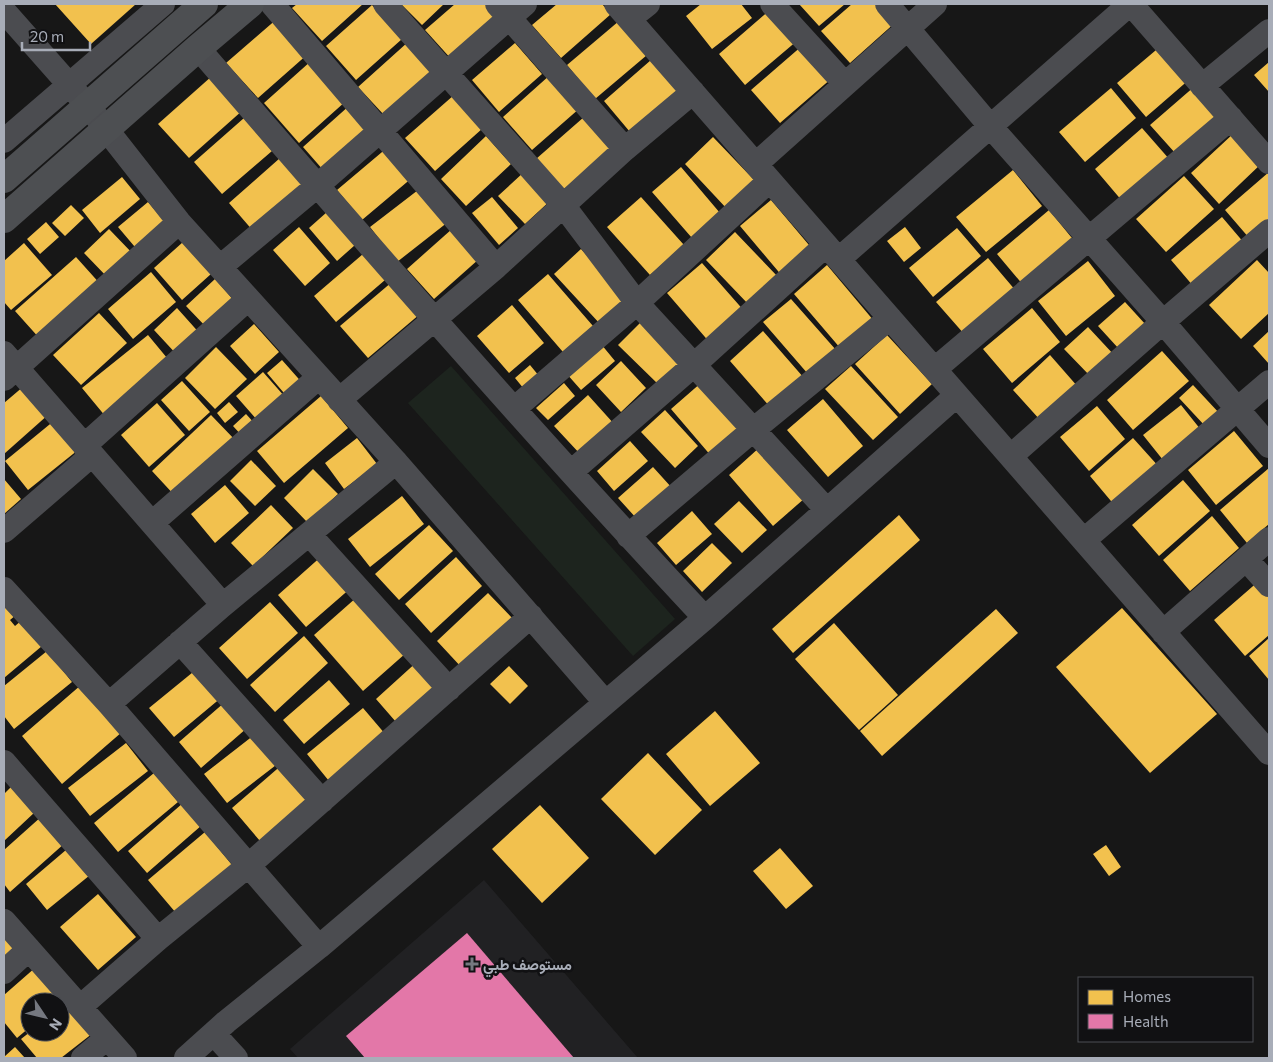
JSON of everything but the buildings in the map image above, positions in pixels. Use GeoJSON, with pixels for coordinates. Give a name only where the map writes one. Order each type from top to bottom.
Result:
{"type":"FeatureCollection","features":[{"type":"Feature","properties":{"kind":"main road"},"geometry":{"type":"LineString","coordinates":[[4,179],[204,4]]}},
{"type":"Feature","properties":{"kind":"main road"},"geometry":{"type":"LineString","coordinates":[[4,219],[250,4]]}},
{"type":"Feature","properties":{"kind":"street"},"geometry":{"type":"LineString","coordinates":[[4,141],[163,4]]}},
{"type":"Feature","properties":{"kind":"street"},"geometry":{"type":"LineString","coordinates":[[272,4],[496,267]]}},
{"type":"Feature","properties":{"kind":"street"},"geometry":{"type":"LineString","coordinates":[[385,4],[563,205],[637,303],[827,510]]}},
{"type":"Feature","properties":{"kind":"street"},"geometry":{"type":"LineString","coordinates":[[648,4],[623,12],[1269,753]]}},
{"type":"Feature","properties":{"kind":"street"},"geometry":{"type":"LineString","coordinates":[[772,4],[845,84]]}},
{"type":"Feature","properties":{"kind":"street"},"geometry":{"type":"LineString","coordinates":[[887,4],[990,126],[1163,322],[1269,446]]}},
{"type":"Feature","properties":{"kind":"street"},"geometry":{"type":"LineString","coordinates":[[514,409],[637,303],[845,84],[935,4]]}},
{"type":"Feature","properties":{"kind":"street"},"geometry":{"type":"LineString","coordinates":[[571,472],[694,365],[990,126],[1130,4],[1269,162]]}},
{"type":"Feature","properties":{"kind":"street"},"geometry":{"type":"LineString","coordinates":[[220,267],[317,186],[445,73],[510,8],[625,149]]}},
{"type":"Feature","properties":{"kind":"street"},"geometry":{"type":"LineString","coordinates":[[4,11],[70,84],[179,222],[396,462],[605,702]]}},
{"type":"Feature","properties":{"kind":"street"},"geometry":{"type":"LineString","coordinates":[[1202,86],[1269,31]]}},
{"type":"Feature","properties":{"kind":"street"},"geometry":{"type":"LineString","coordinates":[[198,48],[433,319],[628,536],[705,618]]}},
{"type":"Feature","properties":{"kind":"street"},"geometry":{"type":"LineString","coordinates":[[339,400],[496,267],[625,149],[693,92]]}},
{"type":"Feature","properties":{"kind":"street"},"geometry":{"type":"LineString","coordinates":[[935,369],[1231,118]]}},
{"type":"Feature","properties":{"kind":"street"},"geometry":{"type":"LineString","coordinates":[[179,222],[8,367],[88,450],[223,605]]}},
{"type":"Feature","properties":{"kind":"street"},"geometry":{"type":"LineString","coordinates":[[1011,456],[1269,231]]}},
{"type":"Feature","properties":{"kind":"street"},"geometry":{"type":"LineString","coordinates":[[4,531],[248,299]]}},
{"type":"Feature","properties":{"kind":"street"},"geometry":{"type":"LineString","coordinates":[[628,536],[753,430],[890,318]]}},
{"type":"Feature","properties":{"kind":"street"},"geometry":{"type":"LineString","coordinates":[[152,523],[319,376]]}},
{"type":"Feature","properties":{"kind":"street"},"geometry":{"type":"LineString","coordinates":[[1084,540],[1269,382]]}},
{"type":"Feature","properties":{"kind":"street"},"geometry":{"type":"LineString","coordinates":[[186,1058],[705,618],[957,395]]}},
{"type":"Feature","properties":{"kind":"street"},"geometry":{"type":"LineString","coordinates":[[110,704],[223,605],[396,462]]}},
{"type":"Feature","properties":{"kind":"street"},"geometry":{"type":"LineString","coordinates":[[309,534],[449,689]]}},
{"type":"Feature","properties":{"kind":"street"},"geometry":{"type":"LineString","coordinates":[[1164,632],[1269,539]]}},
{"type":"Feature","properties":{"kind":"street"},"geometry":{"type":"LineString","coordinates":[[1246,559],[1269,585]]}},
{"type":"Feature","properties":{"kind":"street"},"geometry":{"type":"LineString","coordinates":[[4,589],[110,704],[319,947]]}},
{"type":"Feature","properties":{"kind":"street"},"geometry":{"type":"LineString","coordinates":[[80,1007],[158,938],[249,865],[531,616]]}},
{"type":"Feature","properties":{"kind":"street"},"geometry":{"type":"LineString","coordinates":[[180,642],[322,801]]}},
{"type":"Feature","properties":{"kind":"street"},"geometry":{"type":"LineString","coordinates":[[4,762],[158,938]]}},
{"type":"Feature","properties":{"kind":"street"},"geometry":{"type":"LineString","coordinates":[[4,921],[125,1058]]}},
{"type":"Feature","properties":{"kind":"street"},"geometry":{"type":"LineString","coordinates":[[4,972],[29,949]]}},
{"type":"Feature","properties":{"kind":"street"},"geometry":{"type":"LineString","coordinates":[[214,1034],[236,1058]]}},
{"type":"Feature","properties":{"kind":"street"},"geometry":{"type":"LineString","coordinates":[[83,1058],[108,1038]]}},
{"type":"Feature","properties":{"kind":"shaded area"},"geometry":{"type":"Polygon","coordinates":[[[451,366],[675,619],[633,656],[408,403],[451,366]]]}},
{"type":"Feature","properties":{"kind":"shaded area","name":"مستوصف طبي"},"geometry":{"type":"Polygon","coordinates":[[[484,880],[638,1058],[298,1058],[290,1049],[484,880]]]}},
{"type":"Feature","properties":{"kind":"place","name":"مستوصف طبي"},"geometry":{"type":"Point","coordinates":[472,964]}}]}
